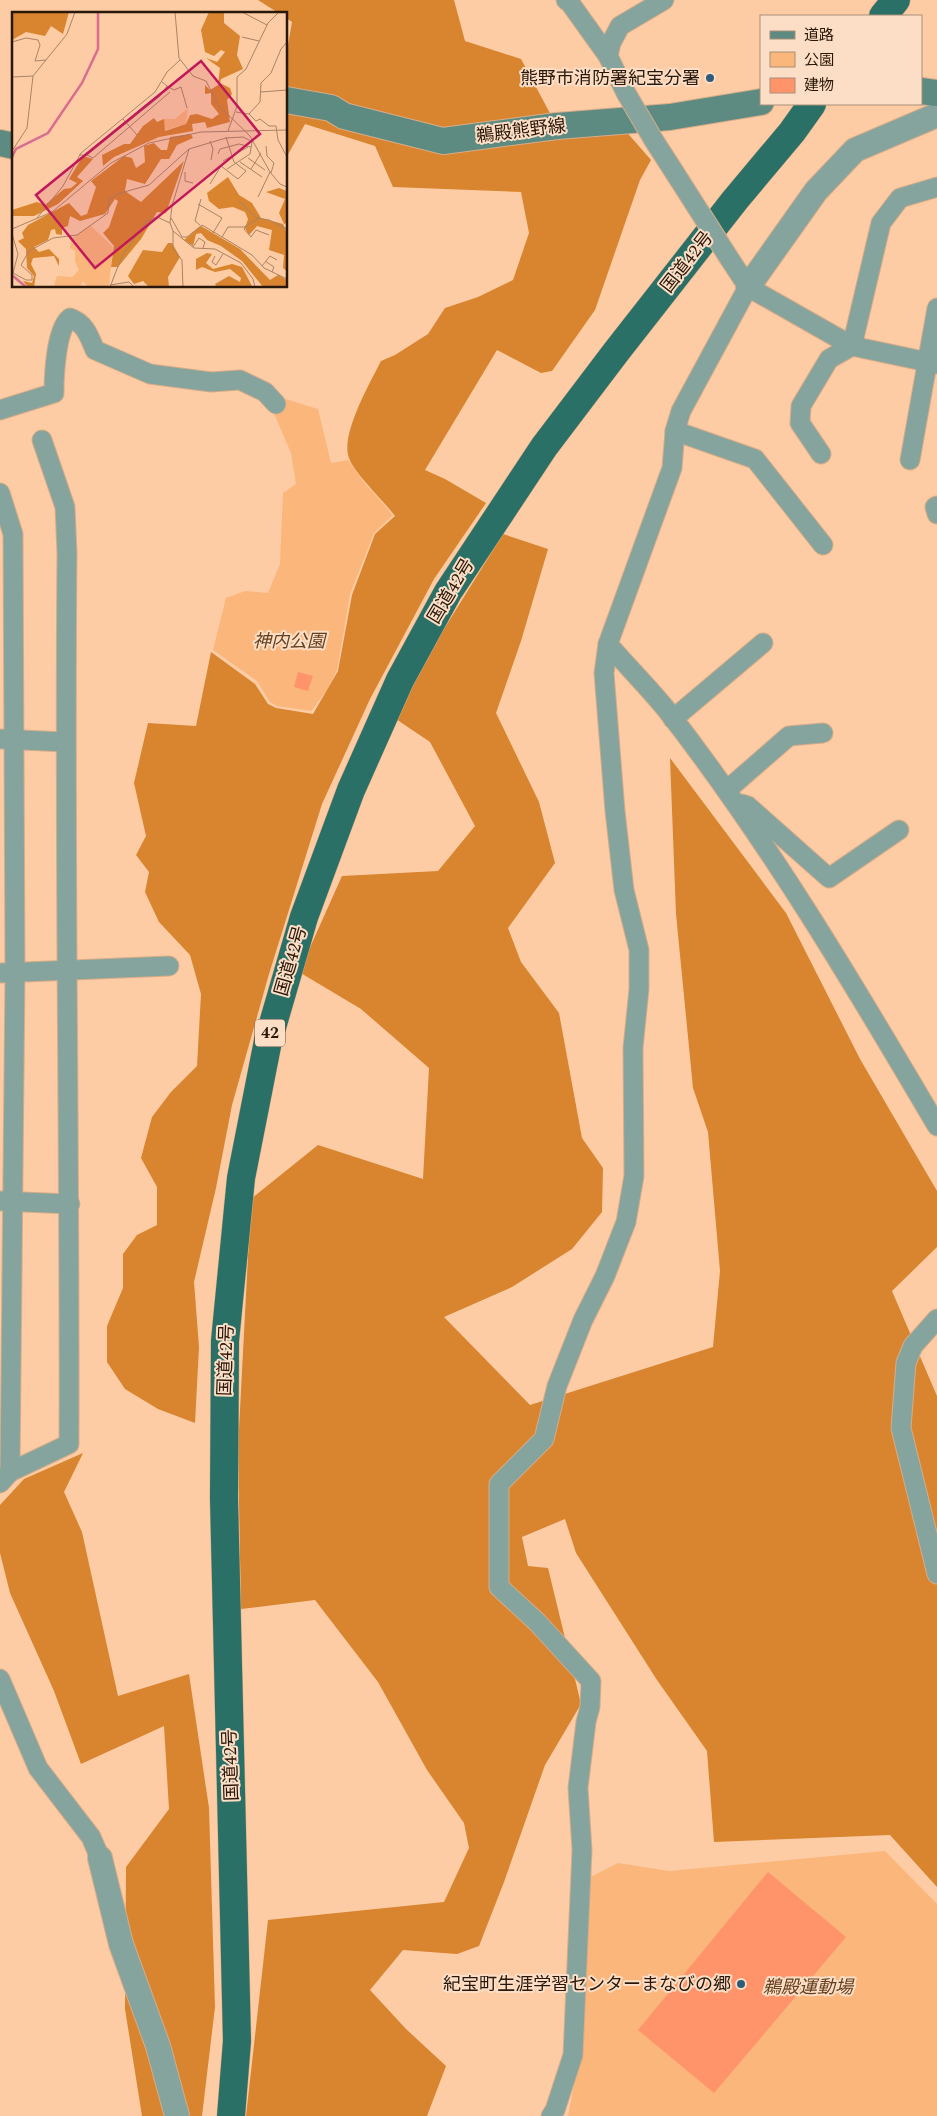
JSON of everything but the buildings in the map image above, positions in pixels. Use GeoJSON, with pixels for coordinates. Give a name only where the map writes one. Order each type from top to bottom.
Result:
{"type":"FeatureCollection","features":[{"type":"Feature","properties":{"kind":"highway"},"geometry":{"type":"LineString","coordinates":[[884,15],[896,0]]}},
{"type":"Feature","properties":{"kind":"highway","name":"国道42号"},"geometry":{"type":"LineString","coordinates":[[231,2116],[238,2041],[224,1508],[225,1341],[241,1178],[268,1042],[304,916],[351,790],[400,680],[448,592],[544,447],[616,352],[735,200],[792,132],[811,105]]}},
{"type":"Feature","properties":{"kind":"main road"},"geometry":{"type":"LineString","coordinates":[[922,91],[937,93]]}},
{"type":"Feature","properties":{"kind":"main road","name":"鵜殿熊野線"},"geometry":{"type":"LineString","coordinates":[[288,100],[331,108],[344,116],[444,141],[557,126],[670,118],[760,102]]}},
{"type":"Feature","properties":{"kind":"street"},"geometry":{"type":"LineString","coordinates":[[566,0],[608,56],[626,93],[653,139],[748,287],[852,346],[932,363]]}},
{"type":"Feature","properties":{"kind":"street"},"geometry":{"type":"LineString","coordinates":[[608,56],[610,43],[620,26],[664,0]]}},
{"type":"Feature","properties":{"kind":"street"},"geometry":{"type":"LineString","coordinates":[[551,2116],[556,2110],[573,2055],[582,1850],[578,1788],[586,1722],[590,1707],[591,1681],[537,1622],[499,1587],[499,1484],[544,1439],[557,1386],[583,1320],[605,1276],[626,1222],[634,1176],[633,1048],[639,989],[639,950],[624,890],[615,811],[604,673],[608,644],[672,468],[674,431],[681,411],[748,287],[816,191],[855,150],[937,115]]}},
{"type":"Feature","properties":{"kind":"street"},"geometry":{"type":"LineString","coordinates":[[821,454],[800,423],[802,406],[829,360],[852,346],[881,223],[900,198],[937,188]]}},
{"type":"Feature","properties":{"kind":"street"},"geometry":{"type":"LineString","coordinates":[[910,460],[932,363],[937,308]]}},
{"type":"Feature","properties":{"kind":"street"},"geometry":{"type":"LineString","coordinates":[[0,410],[54,393],[57,351],[65,322],[70,318],[78,321],[87,331],[95,350],[150,374],[211,382],[240,380],[265,392],[276,404]]}},
{"type":"Feature","properties":{"kind":"street"},"geometry":{"type":"LineString","coordinates":[[674,431],[755,459],[823,546]]}},
{"type":"Feature","properties":{"kind":"street"},"geometry":{"type":"LineString","coordinates":[[0,492],[13,534],[7,740],[8,973],[5,1478],[69,1444],[70,1204],[66,970],[67,552],[65,507],[42,440]]}},
{"type":"Feature","properties":{"kind":"street"},"geometry":{"type":"LineString","coordinates":[[937,506],[935,507],[937,514]]}},
{"type":"Feature","properties":{"kind":"street"},"geometry":{"type":"LineString","coordinates":[[673,719],[763,643]]}},
{"type":"Feature","properties":{"kind":"street"},"geometry":{"type":"LineString","coordinates":[[608,644],[673,719],[732,796],[850,980],[937,1126]]}},
{"type":"Feature","properties":{"kind":"street"},"geometry":{"type":"LineString","coordinates":[[732,796],[789,736],[823,733]]}},
{"type":"Feature","properties":{"kind":"street"},"geometry":{"type":"LineString","coordinates":[[7,740],[66,742]]}},
{"type":"Feature","properties":{"kind":"street"},"geometry":{"type":"LineString","coordinates":[[732,796],[748,806],[829,878],[899,830]]}},
{"type":"Feature","properties":{"kind":"street"},"geometry":{"type":"LineString","coordinates":[[8,973],[169,966]]}},
{"type":"Feature","properties":{"kind":"street"},"geometry":{"type":"LineString","coordinates":[[7,1201],[70,1204]]}},
{"type":"Feature","properties":{"kind":"street"},"geometry":{"type":"LineString","coordinates":[[937,1319],[913,1346],[906,1363],[901,1428],[937,1574]]}},
{"type":"Feature","properties":{"kind":"street"},"geometry":{"type":"LineString","coordinates":[[0,1679],[38,1768],[91,1837],[100,1858],[122,1944],[158,2046],[177,2116]]}},
{"type":"Feature","properties":{"kind":"green space","name":"神内公園"},"geometry":{"type":"Polygon","coordinates":[[[282,398],[318,409],[331,463],[348,460],[363,481],[393,515],[374,533],[350,594],[337,670],[327,690],[311,711],[277,706],[270,702],[257,681],[213,650],[226,598],[245,591],[268,593],[280,564],[283,493],[296,484],[291,453],[272,409],[282,398]]]}},
{"type":"Feature","properties":{"kind":"green space","name":"鵜殿運動場"},"geometry":{"type":"Polygon","coordinates":[[[885,1851],[937,1904],[937,2116],[568,2116],[584,2034],[571,1887],[618,1863],[669,1871],[885,1851]]]}},
{"type":"Feature","properties":{"kind":"shaded area"},"geometry":{"type":"Polygon","coordinates":[[[258,0],[454,0],[465,41],[521,59],[560,132],[624,129],[651,160],[640,180],[595,310],[552,371],[541,373],[497,350],[425,470],[445,479],[486,503],[434,579],[370,699],[322,804],[269,974],[232,1105],[216,1188],[194,1282],[199,1347],[195,1423],[158,1409],[125,1389],[107,1362],[107,1326],[123,1288],[123,1254],[137,1235],[157,1225],[157,1187],[141,1158],[152,1117],[171,1092],[197,1066],[201,994],[190,955],[159,922],[145,892],[149,872],[136,855],[146,836],[134,783],[148,723],[196,726],[211,652],[255,684],[268,704],[276,708],[313,714],[338,671],[352,595],[375,534],[395,516],[363,479],[349,458],[347,448],[352,423],[364,395],[381,361],[395,355],[428,334],[445,308],[478,297],[513,280],[529,233],[521,192],[393,187],[375,146],[305,124],[288,154],[288,45],[292,22],[288,19],[288,12],[277,12],[258,0]]]}},
{"type":"Feature","properties":{"kind":"shaded area"},"geometry":{"type":"Polygon","coordinates":[[[503,534],[548,549],[521,641],[496,713],[539,802],[555,863],[508,928],[521,962],[559,1013],[582,1138],[603,1168],[602,1212],[572,1249],[512,1287],[444,1317],[530,1405],[713,1347],[720,1271],[708,1132],[693,1088],[676,914],[670,758],[786,913],[860,1059],[937,1191],[937,1247],[892,1291],[937,1396],[937,1887],[890,1835],[714,1842],[707,1751],[657,1680],[576,1553],[565,1519],[522,1537],[528,1566],[548,1568],[581,1704],[545,1765],[504,1882],[479,1946],[457,1954],[403,1950],[370,1990],[406,2029],[446,2066],[427,2116],[246,2116],[268,1920],[444,1902],[469,1848],[464,1823],[427,1770],[378,1682],[315,1600],[241,1609],[238,1448],[251,1199],[318,1145],[423,1179],[429,1068],[361,1009],[299,972],[342,876],[438,871],[475,826],[430,742],[393,717],[439,637],[503,534]]]}},
{"type":"Feature","properties":{"kind":"shaded area"},"geometry":{"type":"Polygon","coordinates":[[[83,1453],[64,1492],[82,1532],[118,1696],[189,1674],[209,1808],[215,2007],[202,2116],[142,2116],[125,2009],[126,1867],[169,1809],[164,1726],[81,1764],[54,1691],[10,1593],[0,1553],[0,1505],[24,1479],[83,1453]]]}},
{"type":"Feature","properties":{"kind":"place","name":"熊野市消防署紀宝分署"},"geometry":{"type":"Point","coordinates":[710,78]}},
{"type":"Feature","properties":{"kind":"place","name":"紀宝町生涯学習センターまなびの郷"},"geometry":{"type":"Point","coordinates":[741,1984]}}]}
